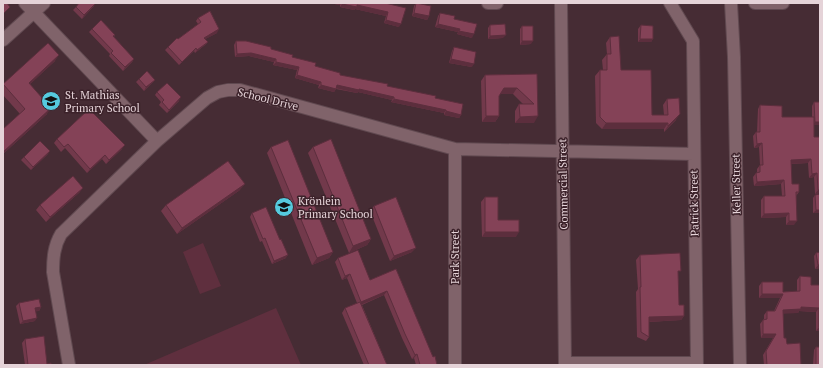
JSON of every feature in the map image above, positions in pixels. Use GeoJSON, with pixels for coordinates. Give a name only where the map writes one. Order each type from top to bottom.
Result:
{"type":"FeatureCollection","features":[{"type":"Feature","properties":{"kind":"street"},"geometry":{"type":"LineString","coordinates":[[26,3],[157,141]]}},
{"type":"Feature","properties":{"kind":"street"},"geometry":{"type":"LineString","coordinates":[[3,40],[44,3]]}},
{"type":"Feature","properties":{"kind":"street"},"geometry":{"type":"LineString","coordinates":[[488,3],[497,3]]}},
{"type":"Feature","properties":{"kind":"street","name":"Commercial Street"},"geometry":{"type":"LineString","coordinates":[[561,3],[565,364]]}},
{"type":"Feature","properties":{"kind":"street","name":"Patrick Street"},"geometry":{"type":"LineString","coordinates":[[670,3],[693,41],[697,364]]}},
{"type":"Feature","properties":{"kind":"street","name":"Keller Street"},"geometry":{"type":"LineString","coordinates":[[731,3],[734,65],[740,365]]}},
{"type":"Feature","properties":{"kind":"street"},"geometry":{"type":"LineString","coordinates":[[754,3],[783,3]]}},
{"type":"Feature","properties":{"kind":"street","name":"School Drive"},"geometry":{"type":"LineString","coordinates":[[69,365],[53,272],[53,259],[56,243],[61,234],[157,141],[207,98],[218,92],[240,90],[455,149],[694,154]]}},
{"type":"Feature","properties":{"kind":"street","name":"Park Street"},"geometry":{"type":"LineString","coordinates":[[455,149],[456,365]]}},
{"type":"Feature","properties":{"kind":"street"},"geometry":{"type":"LineString","coordinates":[[565,364],[697,364]]}},
{"type":"Feature","properties":{"kind":"shaded area"},"geometry":{"type":"Polygon","coordinates":[[[203,243],[221,286],[200,294],[183,252],[203,243]]]}},
{"type":"Feature","properties":{"kind":"shaded area"},"geometry":{"type":"Polygon","coordinates":[[[276,308],[301,365],[144,365],[276,308]]]}},
{"type":"Feature","properties":{"kind":"building"},"geometry":{"type":"Polygon","coordinates":[[[3,3],[7,3],[10,7],[3,14],[3,3]]]}},
{"type":"Feature","properties":{"kind":"building"},"geometry":{"type":"Polygon","coordinates":[[[79,3],[96,3],[84,15],[76,7],[79,3]]]}},
{"type":"Feature","properties":{"kind":"building"},"geometry":{"type":"Polygon","coordinates":[[[342,3],[385,3],[406,8],[401,24],[386,20],[388,12],[342,3]]]}},
{"type":"Feature","properties":{"kind":"building"},"geometry":{"type":"Polygon","coordinates":[[[416,3],[431,6],[429,16],[414,13],[416,3]]]}},
{"type":"Feature","properties":{"kind":"building"},"geometry":{"type":"Polygon","coordinates":[[[210,11],[219,29],[204,38],[208,42],[197,50],[196,48],[182,62],[168,47],[177,38],[178,39],[201,22],[198,18],[210,11]]]}},
{"type":"Feature","properties":{"kind":"building"},"geometry":{"type":"Polygon","coordinates":[[[440,13],[455,16],[454,19],[477,24],[474,34],[438,24],[440,13]]]}},
{"type":"Feature","properties":{"kind":"building"},"geometry":{"type":"Polygon","coordinates":[[[101,20],[134,59],[125,67],[111,53],[113,51],[92,29],[101,20]]]}},
{"type":"Feature","properties":{"kind":"building"},"geometry":{"type":"Polygon","coordinates":[[[505,24],[506,35],[490,36],[490,25],[505,24]]]}},
{"type":"Feature","properties":{"kind":"building"},"geometry":{"type":"Polygon","coordinates":[[[641,25],[653,26],[653,39],[640,39],[641,25]]]}},
{"type":"Feature","properties":{"kind":"building"},"geometry":{"type":"Polygon","coordinates":[[[522,26],[533,26],[533,41],[522,41],[522,26]]]}},
{"type":"Feature","properties":{"kind":"building"},"geometry":{"type":"Polygon","coordinates":[[[619,36],[621,70],[651,70],[652,115],[668,115],[667,99],[679,98],[680,114],[668,126],[668,123],[606,123],[600,117],[600,70],[607,70],[607,54],[611,54],[610,37],[619,36]]]}},
{"type":"Feature","properties":{"kind":"building"},"geometry":{"type":"Polygon","coordinates":[[[236,41],[246,41],[271,47],[271,49],[293,55],[292,57],[316,63],[315,66],[340,73],[340,75],[388,84],[387,86],[436,96],[435,98],[463,104],[461,115],[359,89],[337,85],[336,89],[321,85],[321,82],[297,75],[299,67],[276,62],[276,59],[251,53],[237,54],[236,41]]]}},
{"type":"Feature","properties":{"kind":"building"},"geometry":{"type":"Polygon","coordinates":[[[48,43],[59,55],[29,83],[51,108],[3,152],[3,129],[25,109],[3,84],[48,43]]]}},
{"type":"Feature","properties":{"kind":"building"},"geometry":{"type":"Polygon","coordinates":[[[454,47],[476,52],[474,64],[451,59],[454,47]]]}},
{"type":"Feature","properties":{"kind":"building"},"geometry":{"type":"Polygon","coordinates":[[[147,71],[155,80],[146,87],[139,79],[147,71]]]}},
{"type":"Feature","properties":{"kind":"building"},"geometry":{"type":"Polygon","coordinates":[[[537,74],[538,116],[520,117],[519,104],[534,104],[517,88],[504,88],[499,96],[499,116],[486,116],[485,75],[537,74]]]}},
{"type":"Feature","properties":{"kind":"building"},"geometry":{"type":"Polygon","coordinates":[[[167,83],[181,97],[169,110],[162,102],[164,100],[157,92],[167,83]]]}},
{"type":"Feature","properties":{"kind":"building"},"geometry":{"type":"Polygon","coordinates":[[[814,102],[820,102],[820,122],[815,122],[814,102]]]}},
{"type":"Feature","properties":{"kind":"building"},"geometry":{"type":"Polygon","coordinates":[[[760,105],[782,106],[782,117],[814,117],[814,137],[820,137],[820,190],[818,190],[817,173],[812,174],[811,159],[791,160],[792,184],[799,184],[799,192],[796,192],[797,221],[789,221],[789,213],[764,214],[764,196],[785,196],[784,180],[757,182],[756,173],[760,172],[760,165],[763,165],[762,143],[757,144],[756,132],[760,132],[760,105]]]}},
{"type":"Feature","properties":{"kind":"building"},"geometry":{"type":"Polygon","coordinates":[[[89,109],[125,145],[109,160],[105,155],[90,169],[68,144],[64,147],[57,139],[89,109]]]}},
{"type":"Feature","properties":{"kind":"building"},"geometry":{"type":"Polygon","coordinates":[[[331,139],[371,239],[353,246],[313,147],[331,139]]]}},
{"type":"Feature","properties":{"kind":"building"},"geometry":{"type":"Polygon","coordinates":[[[288,140],[333,252],[317,258],[271,147],[288,140]]]}},
{"type":"Feature","properties":{"kind":"building"},"geometry":{"type":"Polygon","coordinates":[[[40,141],[50,151],[33,167],[24,157],[40,141]]]}},
{"type":"Feature","properties":{"kind":"building"},"geometry":{"type":"Polygon","coordinates":[[[228,161],[245,184],[182,228],[166,205],[228,161]]]}},
{"type":"Feature","properties":{"kind":"building"},"geometry":{"type":"Polygon","coordinates":[[[73,176],[83,188],[50,217],[40,205],[73,176]]]}},
{"type":"Feature","properties":{"kind":"building"},"geometry":{"type":"Polygon","coordinates":[[[820,194],[820,210],[816,210],[815,195],[820,194]]]}},
{"type":"Feature","properties":{"kind":"building"},"geometry":{"type":"Polygon","coordinates":[[[396,197],[416,248],[394,256],[374,206],[396,197]]]}},
{"type":"Feature","properties":{"kind":"building"},"geometry":{"type":"Polygon","coordinates":[[[485,197],[498,197],[498,220],[519,220],[519,232],[485,232],[485,197]]]}},
{"type":"Feature","properties":{"kind":"building"},"geometry":{"type":"Polygon","coordinates":[[[266,207],[288,255],[274,261],[265,238],[263,239],[252,213],[266,207]]]}},
{"type":"Feature","properties":{"kind":"building"},"geometry":{"type":"Polygon","coordinates":[[[358,250],[370,280],[396,269],[433,357],[435,356],[437,365],[420,365],[417,354],[415,355],[387,291],[361,302],[350,274],[345,276],[338,258],[358,250]]]}},
{"type":"Feature","properties":{"kind":"building"},"geometry":{"type":"Polygon","coordinates":[[[820,252],[820,265],[818,265],[816,253],[820,252]]]}},
{"type":"Feature","properties":{"kind":"building"},"geometry":{"type":"Polygon","coordinates":[[[680,253],[681,271],[678,271],[679,305],[684,305],[684,316],[649,317],[649,337],[641,332],[640,255],[680,253]]]}},
{"type":"Feature","properties":{"kind":"building"},"geometry":{"type":"Polygon","coordinates":[[[800,276],[811,277],[811,285],[820,285],[820,327],[819,308],[801,307],[801,309],[783,310],[784,338],[786,338],[787,344],[800,343],[801,365],[767,365],[766,351],[776,334],[763,334],[763,320],[767,319],[767,311],[775,311],[783,294],[762,294],[762,282],[783,282],[783,292],[800,291],[800,276]]]}},
{"type":"Feature","properties":{"kind":"building"},"geometry":{"type":"Polygon","coordinates":[[[39,299],[41,307],[35,308],[37,318],[23,321],[19,303],[39,299]]]}},
{"type":"Feature","properties":{"kind":"building"},"geometry":{"type":"Polygon","coordinates":[[[360,302],[387,365],[369,365],[345,308],[360,302]]]}},
{"type":"Feature","properties":{"kind":"building"},"geometry":{"type":"Polygon","coordinates":[[[44,336],[47,364],[51,363],[51,365],[28,365],[25,339],[44,336]]]}},
{"type":"Feature","properties":{"kind":"building"},"geometry":{"type":"Polygon","coordinates":[[[816,347],[820,347],[820,365],[816,365],[816,347]]]}},
{"type":"Feature","properties":{"kind":"place","name":"St. Mathias Primary School"},"geometry":{"type":"Point","coordinates":[51,101]}},
{"type":"Feature","properties":{"kind":"place","name":"Krönlein Primary School"},"geometry":{"type":"Point","coordinates":[284,207]}}]}
